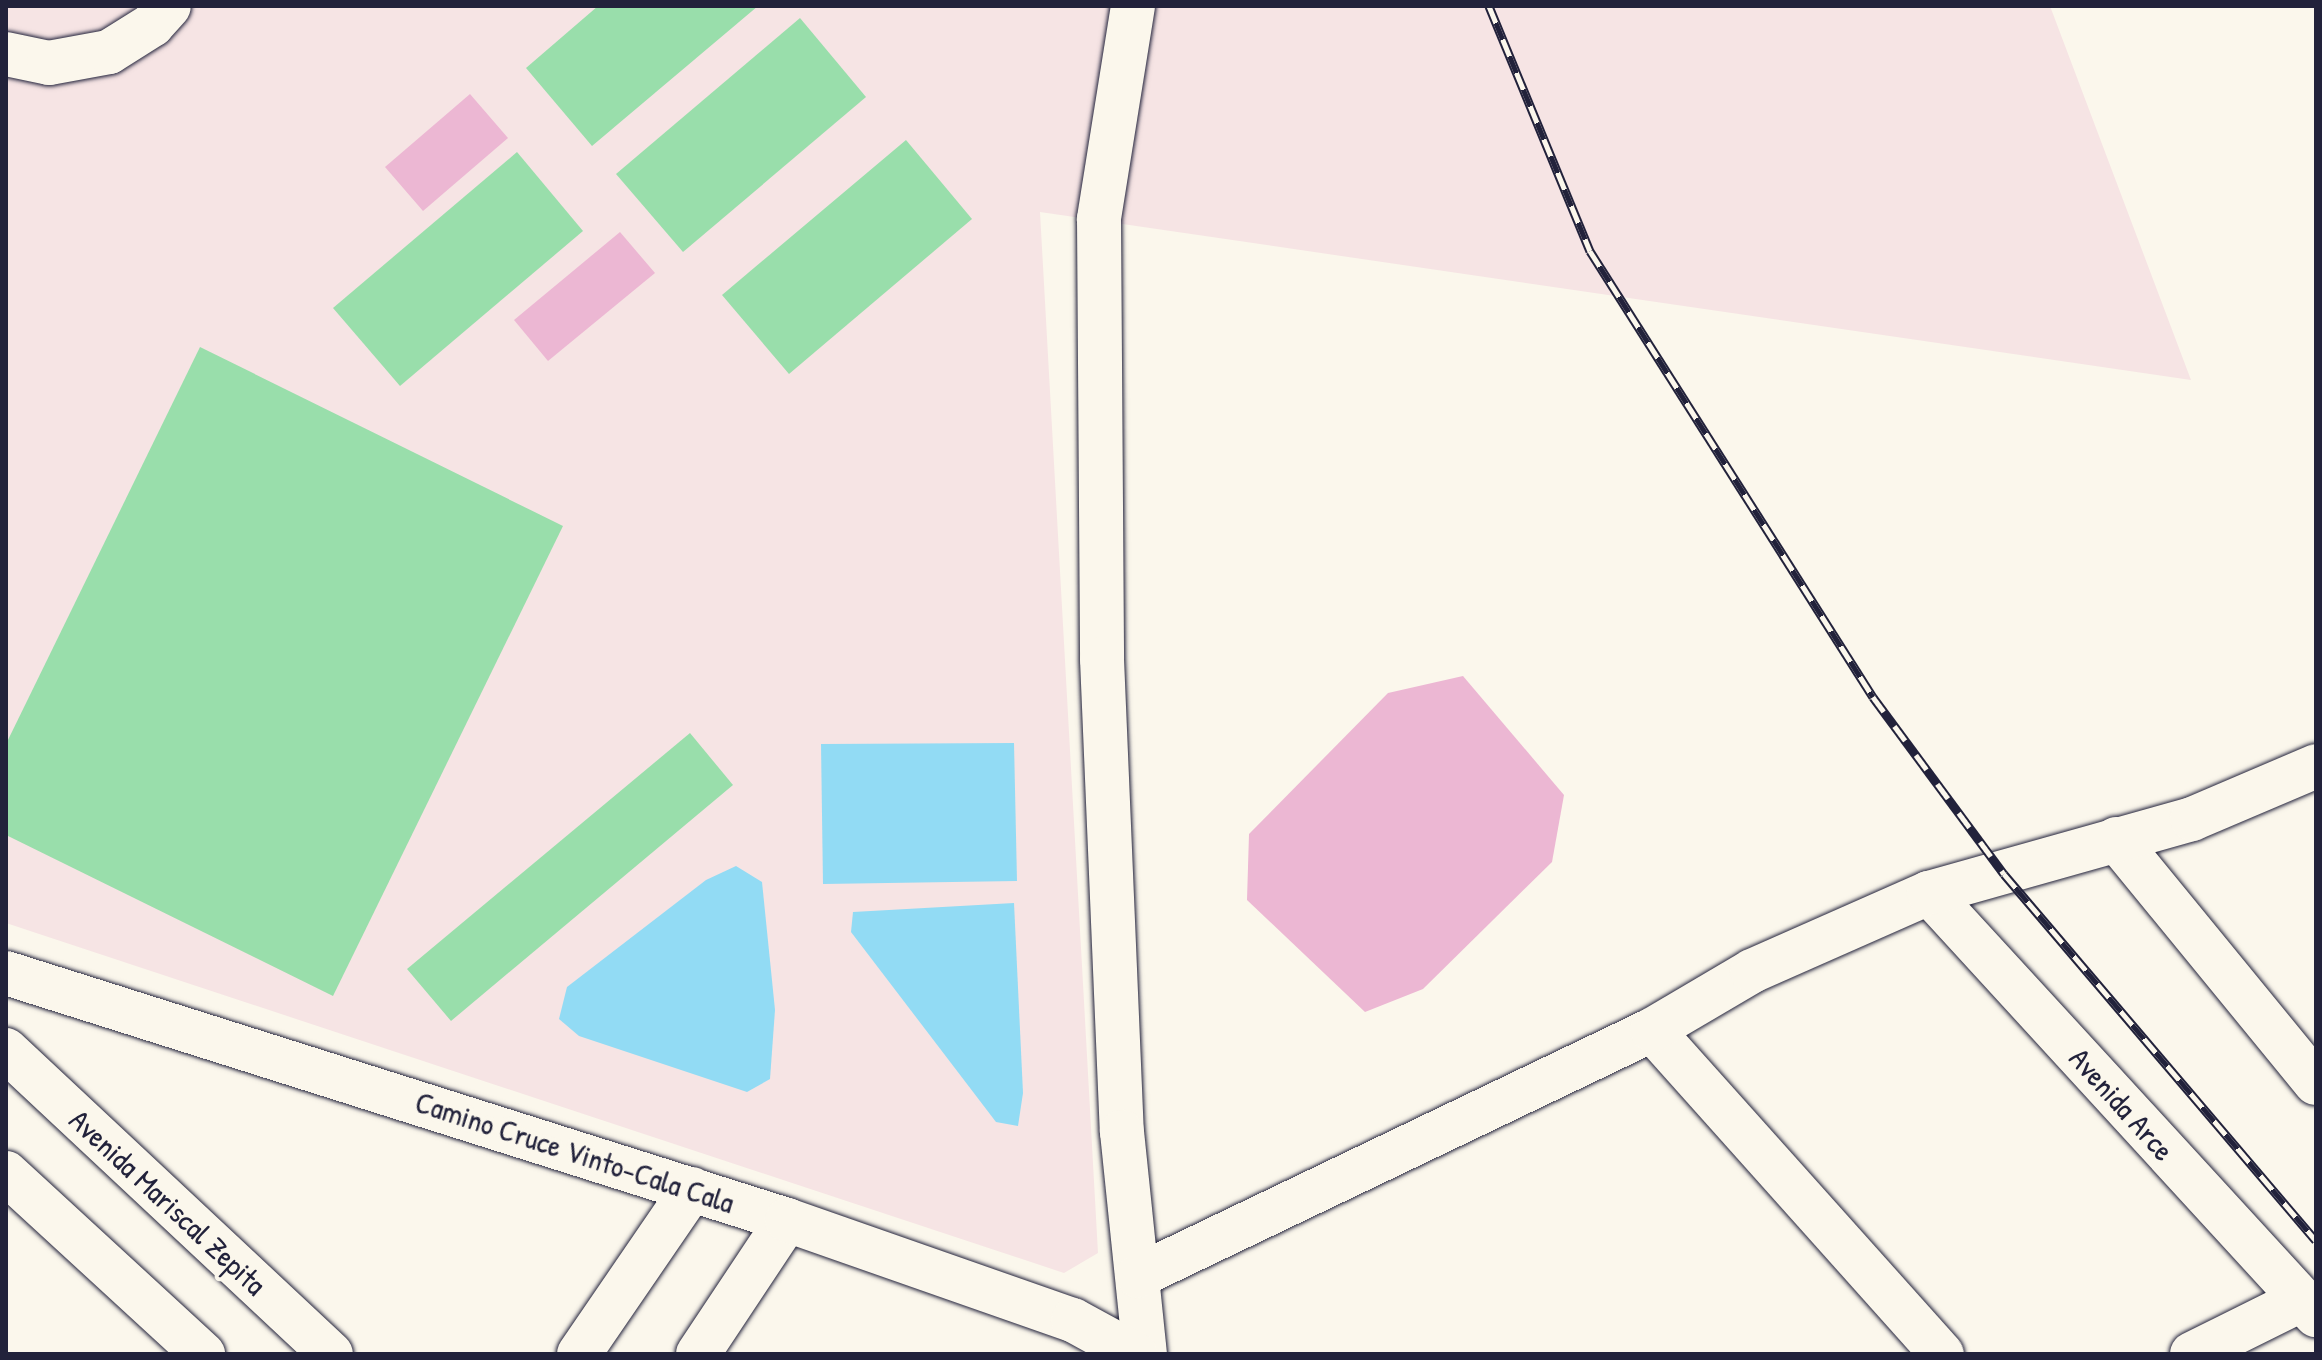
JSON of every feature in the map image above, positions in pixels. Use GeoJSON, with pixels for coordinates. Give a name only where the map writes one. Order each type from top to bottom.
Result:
{"type":"FeatureCollection","features":[{"type":"Feature","properties":{"kind":"street"},"geometry":{"type":"LineString","coordinates":[[6,54],[49,63],[109,52],[152,25],[169,6]]}},
{"type":"Feature","properties":{"kind":"street"},"geometry":{"type":"LineString","coordinates":[[1133,6],[1099,219],[1102,659],[1122,1132],[1145,1354]]}},
{"type":"Feature","properties":{"kind":"street"},"geometry":{"type":"LineString","coordinates":[[1138,1276],[1652,1030],[1752,971],[1929,893],[2192,819],[2316,766]]}},
{"type":"Feature","properties":{"kind":"street"},"geometry":{"type":"LineString","coordinates":[[2116,839],[2316,1083]]}},
{"type":"Feature","properties":{"kind":"street","name":"Avenida Arce"},"geometry":{"type":"LineString","coordinates":[[1929,893],[2309,1307]]}},
{"type":"Feature","properties":{"kind":"street","name":"Camino Cruce Vinto-Cala Cala"},"geometry":{"type":"LineString","coordinates":[[6,973],[787,1220],[1073,1320],[1135,1354]]}},
{"type":"Feature","properties":{"kind":"street"},"geometry":{"type":"LineString","coordinates":[[1652,1030],[1942,1354]]}},
{"type":"Feature","properties":{"kind":"street","name":"Avenida Mariscal Zepita"},"geometry":{"type":"LineString","coordinates":[[6,1050],[331,1354]]}},
{"type":"Feature","properties":{"kind":"street"},"geometry":{"type":"LineString","coordinates":[[6,1173],[203,1354]]}},
{"type":"Feature","properties":{"kind":"street"},"geometry":{"type":"LineString","coordinates":[[579,1354],[692,1189]]}},
{"type":"Feature","properties":{"kind":"street"},"geometry":{"type":"LineString","coordinates":[[698,1354],[787,1220]]}},
{"type":"Feature","properties":{"kind":"street"},"geometry":{"type":"LineString","coordinates":[[2192,1354],[2309,1307]]}},
{"type":"Feature","properties":{"kind":"shaded area"},"geometry":{"type":"Polygon","coordinates":[[[6,6],[2050,6],[2191,380],[1040,212],[1098,1253],[1064,1273],[6,923],[6,6]]]}},
{"type":"Feature","properties":{"kind":"green space"},"geometry":{"type":"Polygon","coordinates":[[[598,6],[758,6],[592,146],[526,68],[598,6]]]}},
{"type":"Feature","properties":{"kind":"green space"},"geometry":{"type":"Polygon","coordinates":[[[800,18],[866,97],[683,252],[616,174],[800,18]]]}},
{"type":"Feature","properties":{"kind":"green space"},"geometry":{"type":"Polygon","coordinates":[[[906,140],[972,219],[789,374],[722,295],[906,140]]]}},
{"type":"Feature","properties":{"kind":"green space"},"geometry":{"type":"Polygon","coordinates":[[[517,152],[583,231],[400,386],[333,308],[517,152]]]}},
{"type":"Feature","properties":{"kind":"green space"},"geometry":{"type":"Polygon","coordinates":[[[200,347],[563,526],[333,996],[6,835],[6,744],[200,347]]]}},
{"type":"Feature","properties":{"kind":"green space"},"geometry":{"type":"Polygon","coordinates":[[[690,733],[733,785],[451,1021],[407,969],[690,733]]]}},
{"type":"Feature","properties":{"kind":"water"},"geometry":{"type":"Polygon","coordinates":[[[1014,743],[1017,881],[823,884],[821,744],[1014,743]]]}},
{"type":"Feature","properties":{"kind":"water"},"geometry":{"type":"Polygon","coordinates":[[[736,866],[762,882],[775,1010],[770,1079],[747,1092],[579,1036],[559,1019],[567,987],[706,880],[736,866]]]}},
{"type":"Feature","properties":{"kind":"water"},"geometry":{"type":"Polygon","coordinates":[[[1014,903],[1023,1093],[1018,1126],[996,1122],[851,932],[853,912],[1014,903]]]}},
{"type":"Feature","properties":{"kind":"building"},"geometry":{"type":"Polygon","coordinates":[[[470,94],[508,138],[423,211],[385,167],[470,94]]]}},
{"type":"Feature","properties":{"kind":"building"},"geometry":{"type":"Polygon","coordinates":[[[620,232],[655,273],[548,361],[514,320],[620,232]]]}},
{"type":"Feature","properties":{"kind":"building"},"geometry":{"type":"Polygon","coordinates":[[[1463,676],[1564,795],[1552,862],[1423,989],[1365,1012],[1247,900],[1249,834],[1388,693],[1463,676]]]}},
{"type":"Feature","properties":{"kind":"railway"},"geometry":{"type":"LineString","coordinates":[[1489,6],[1590,251],[1873,697],[2004,874],[2316,1240]]}}]}
